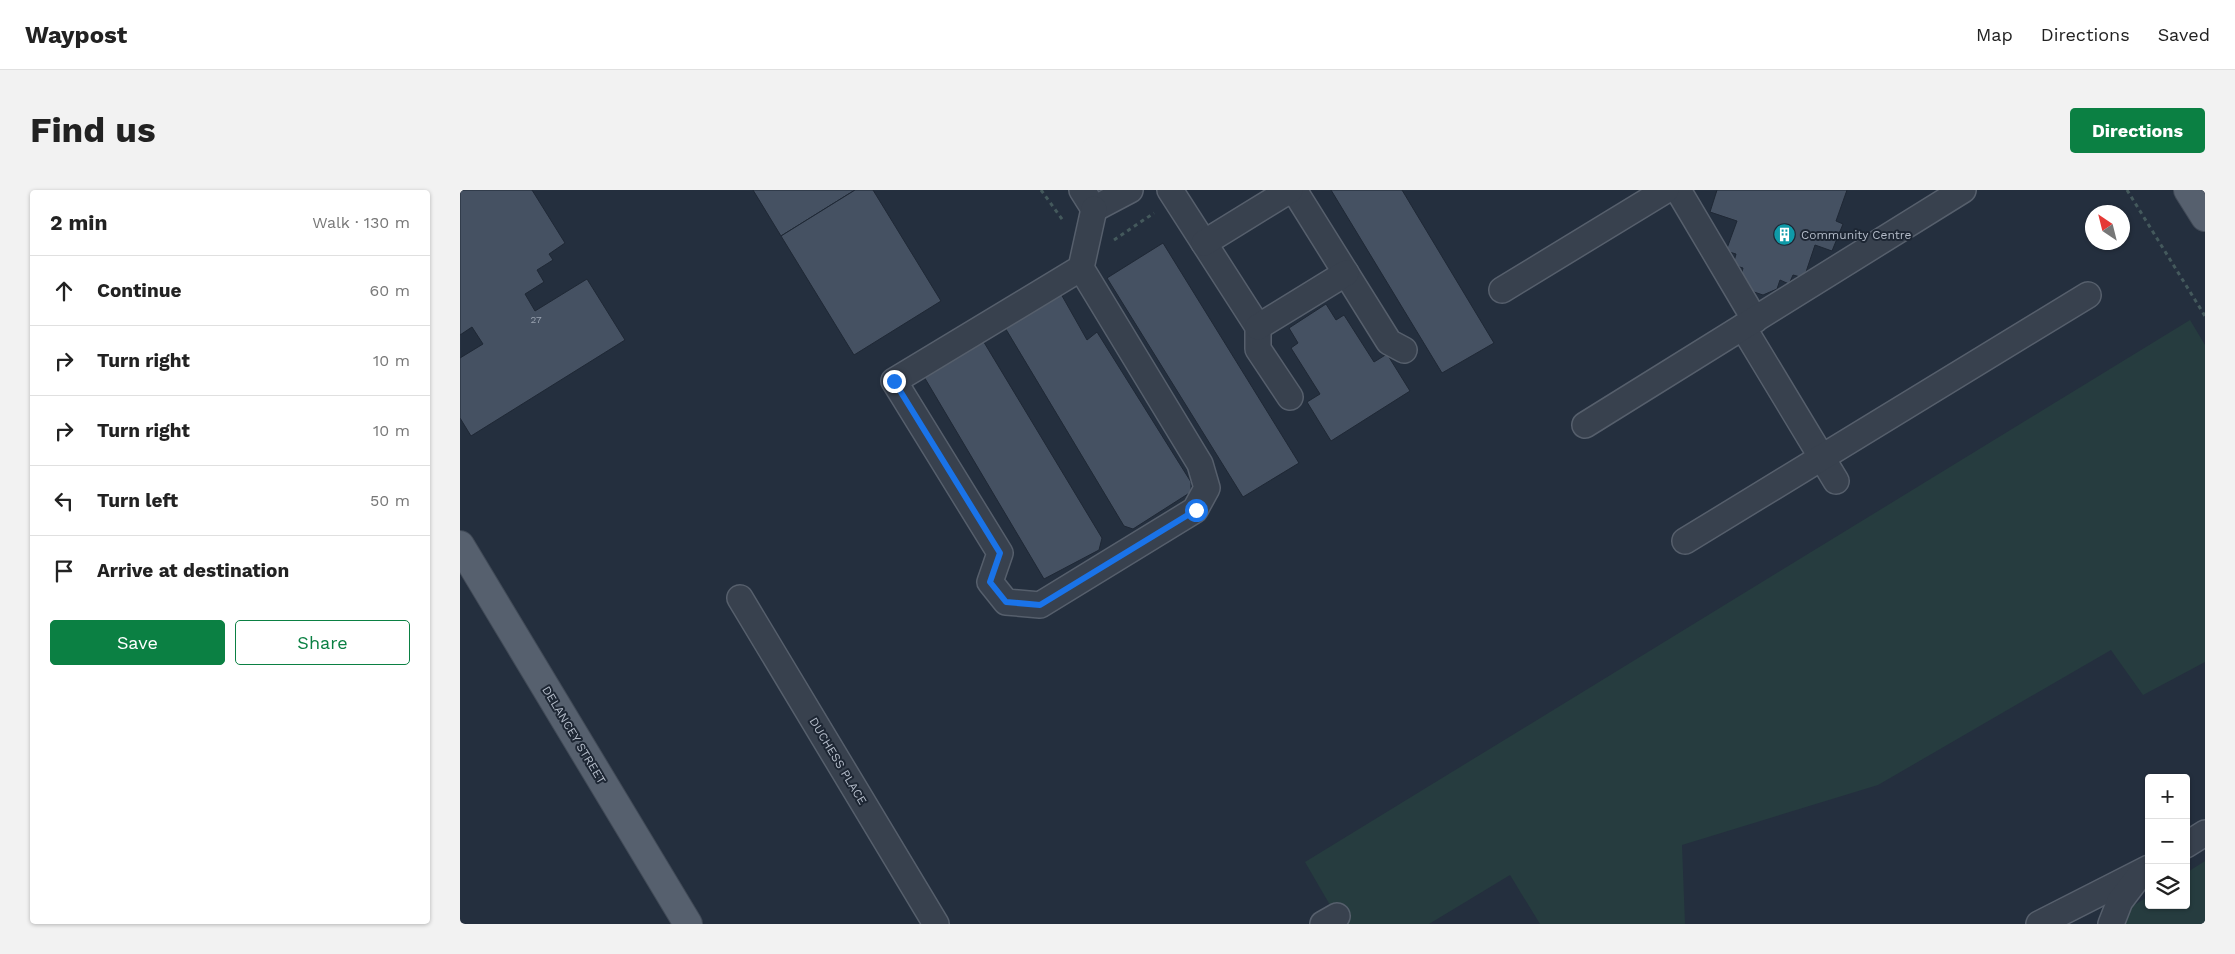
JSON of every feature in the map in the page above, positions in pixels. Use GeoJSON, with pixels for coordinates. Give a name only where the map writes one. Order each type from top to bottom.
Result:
{"type":"FeatureCollection","features":[{"type":"Feature","properties":{"kind":"main road"},"geometry":{"type":"LineString","coordinates":[[2188,190],[2205,218]]}},
{"type":"Feature","properties":{"kind":"main road","name":"DELANCEY STREET"},"geometry":{"type":"LineString","coordinates":[[460,545],[688,924]]}},
{"type":"Feature","properties":{"kind":"street"},"geometry":{"type":"LineString","coordinates":[[1081,268],[894,381],[1000,553],[990,582],[1006,602],[1040,605],[1196,510],[1207,488],[1200,464],[1081,268],[1088,200],[1130,190]]}},
{"type":"Feature","properties":{"kind":"street"},"geometry":{"type":"LineString","coordinates":[[1170,190],[1258,326],[1258,349],[1290,397]]}},
{"type":"Feature","properties":{"kind":"street"},"geometry":{"type":"LineString","coordinates":[[1204,243],[1290,190]]}},
{"type":"Feature","properties":{"kind":"street"},"geometry":{"type":"LineString","coordinates":[[1294,190],[1389,342],[1404,350]]}},
{"type":"Feature","properties":{"kind":"street"},"geometry":{"type":"LineString","coordinates":[[1502,290],[1666,190]]}},
{"type":"Feature","properties":{"kind":"street"},"geometry":{"type":"LineString","coordinates":[[1678,190],[1820,458],[1836,481]]}},
{"type":"Feature","properties":{"kind":"street"},"geometry":{"type":"LineString","coordinates":[[1585,425],[1963,190]]}},
{"type":"Feature","properties":{"kind":"street"},"geometry":{"type":"LineString","coordinates":[[1258,326],[1346,273]]}},
{"type":"Feature","properties":{"kind":"street"},"geometry":{"type":"LineString","coordinates":[[1686,541],[2088,295]]}},
{"type":"Feature","properties":{"kind":"street","name":"DUCHESS PLACE"},"geometry":{"type":"LineString","coordinates":[[740,598],[936,924]]}},
{"type":"Feature","properties":{"kind":"street"},"geometry":{"type":"LineString","coordinates":[[2190,842],[2205,833]]}},
{"type":"Feature","properties":{"kind":"street"},"geometry":{"type":"LineString","coordinates":[[2038,924],[2145,870]]}},
{"type":"Feature","properties":{"kind":"street"},"geometry":{"type":"LineString","coordinates":[[2111,924],[2120,900],[2145,870]]}},
{"type":"Feature","properties":{"kind":"path"},"geometry":{"type":"LineString","coordinates":[[2127,190],[2205,316]]}},
{"type":"Feature","properties":{"kind":"green space"},"geometry":{"type":"Polygon","coordinates":[[[2190,320],[2205,345],[2205,662],[2143,695],[2111,650],[1878,785],[1682,845],[1685,924],[1540,924],[1510,875],[1429,924],[1341,924],[1305,862],[2190,320]]]}},
{"type":"Feature","properties":{"kind":"green space"},"geometry":{"type":"Polygon","coordinates":[[[2205,861],[2205,924],[2103,924],[2145,898],[2145,909],[2190,909],[2190,870],[2205,861]]]}},
{"type":"Feature","properties":{"kind":"building"},"geometry":{"type":"Polygon","coordinates":[[[460,190],[532,190],[565,243],[549,254],[553,260],[537,270],[544,282],[525,294],[535,311],[587,279],[625,340],[471,436],[460,418],[460,358],[483,344],[472,327],[460,335],[460,190]]]}},
{"type":"Feature","properties":{"kind":"building"},"geometry":{"type":"Polygon","coordinates":[[[753,190],[855,190],[781,236],[753,190]]]}},
{"type":"Feature","properties":{"kind":"building"},"geometry":{"type":"Polygon","coordinates":[[[855,190],[873,190],[941,301],[854,355],[781,236],[855,190]]]}},
{"type":"Feature","properties":{"kind":"building"},"geometry":{"type":"Polygon","coordinates":[[[1331,190],[1402,190],[1494,343],[1442,373],[1331,190]]]}},
{"type":"Feature","properties":{"kind":"building","name":"Community Centre"},"geometry":{"type":"Polygon","coordinates":[[[1717,190],[1847,190],[1836,221],[1843,224],[1832,251],[1815,245],[1804,278],[1793,275],[1789,284],[1780,280],[1777,289],[1763,295],[1748,290],[1741,276],[1743,268],[1733,265],[1736,254],[1726,251],[1737,221],[1710,212],[1717,190]]]}},
{"type":"Feature","properties":{"kind":"building"},"geometry":{"type":"Polygon","coordinates":[[[1163,243],[1299,463],[1243,497],[1107,278],[1163,243]]]}},
{"type":"Feature","properties":{"kind":"building"},"geometry":{"type":"Polygon","coordinates":[[[1061,294],[1087,340],[1097,332],[1191,482],[1191,492],[1133,529],[1124,526],[1004,326],[1061,294]]]}},
{"type":"Feature","properties":{"kind":"building"},"geometry":{"type":"Polygon","coordinates":[[[1326,304],[1336,320],[1344,315],[1374,362],[1387,354],[1410,391],[1331,441],[1307,402],[1320,394],[1291,348],[1298,343],[1289,328],[1326,304]]]}},
{"type":"Feature","properties":{"kind":"building"},"geometry":{"type":"Polygon","coordinates":[[[979,334],[1102,538],[1099,550],[1044,579],[920,370],[979,334]]]}},
{"type":"Feature","properties":{"kind":"place","name":"Community Centre"},"geometry":{"type":"Point","coordinates":[1785,235]}},
{"type":"Feature","properties":{"kind":"route"},"geometry":{"type":"LineString","coordinates":[[894,381],[1000,553],[990,582],[1006,602],[1040,605],[1196,510]]}}]}
